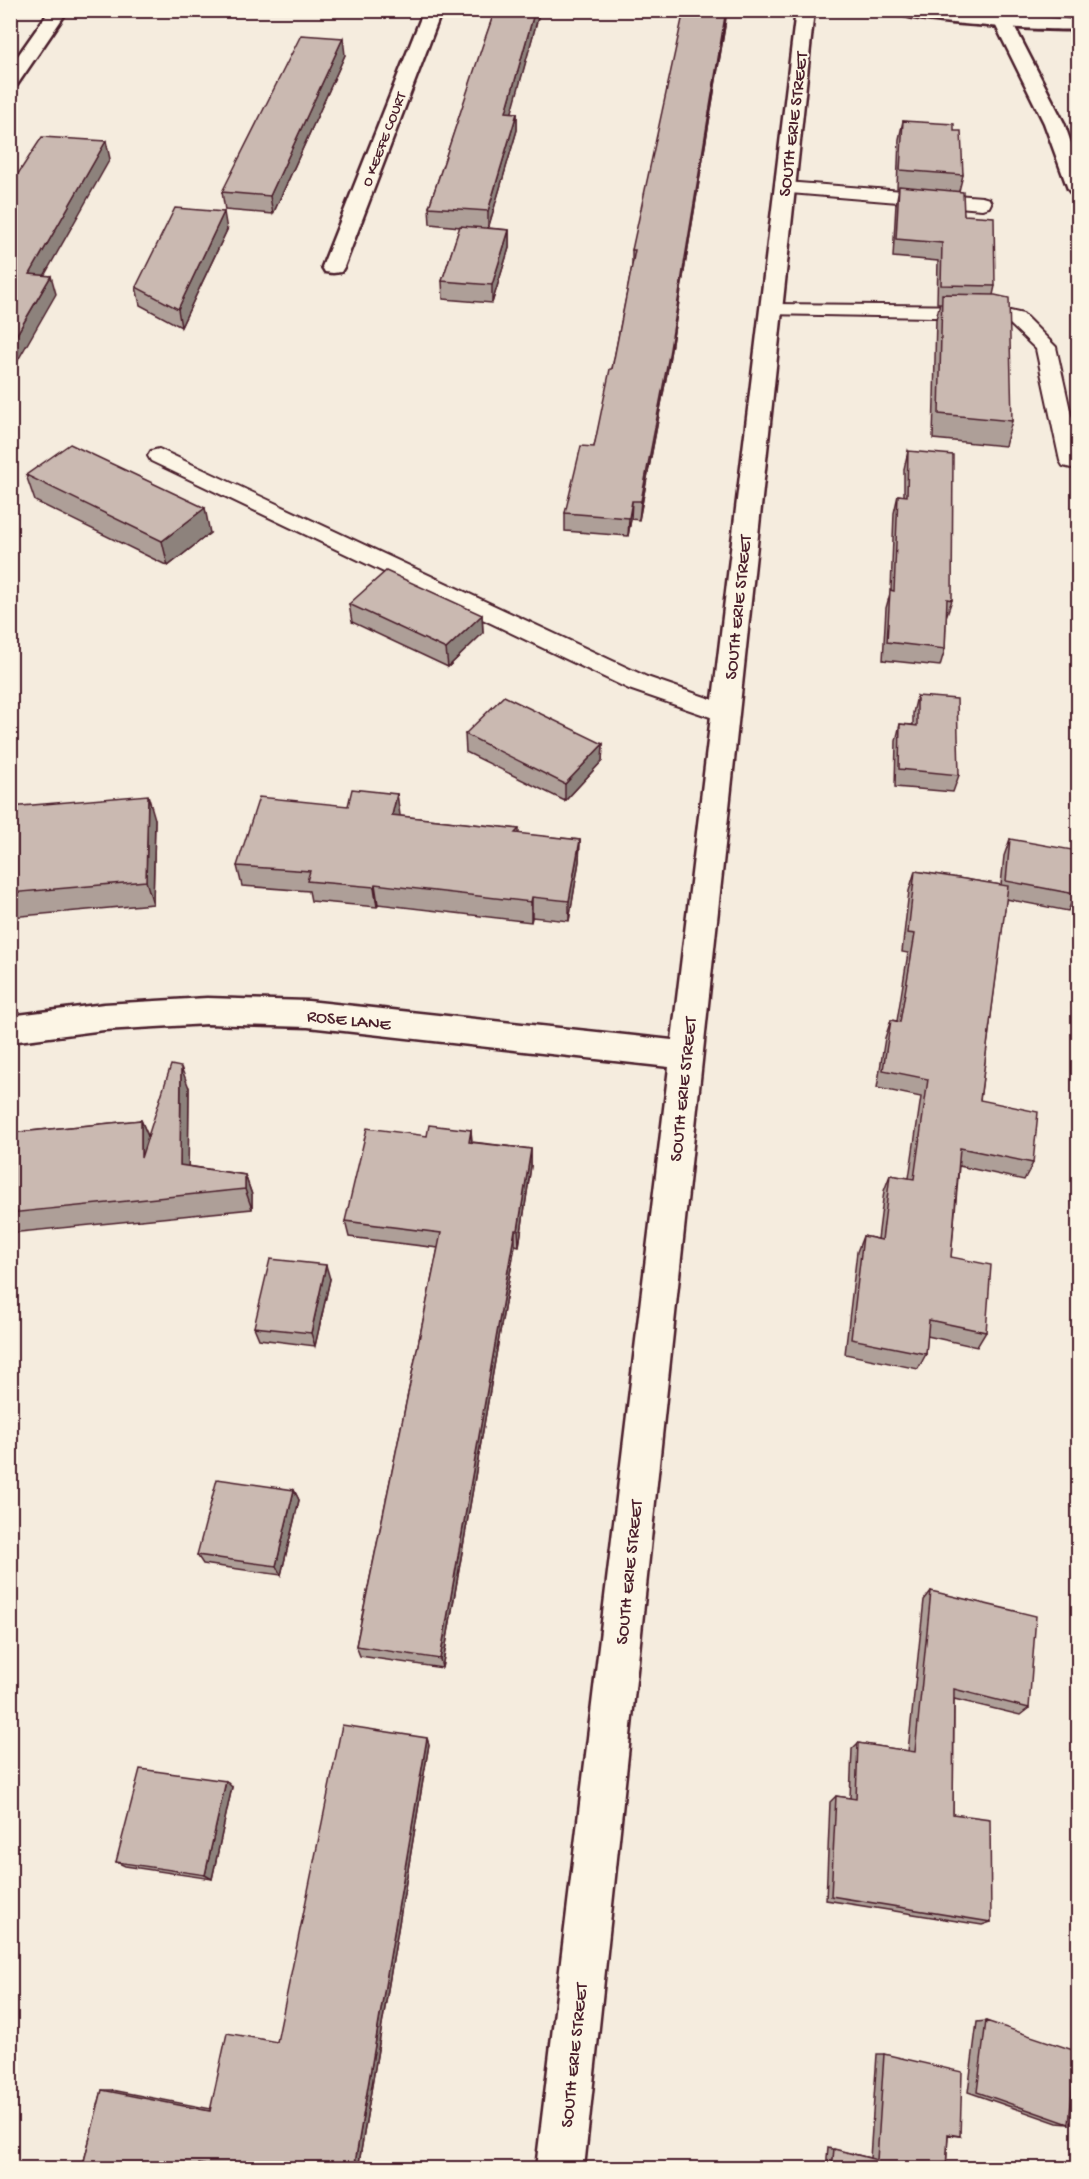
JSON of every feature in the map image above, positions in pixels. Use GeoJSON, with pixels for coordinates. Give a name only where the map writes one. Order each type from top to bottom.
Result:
{"type":"FeatureCollection","features":[{"type":"Feature","properties":{"kind":"street"},"geometry":{"type":"LineString","coordinates":[[10,81],[59,10]]}},
{"type":"Feature","properties":{"kind":"street","name":"O KEEFE COURT"},"geometry":{"type":"LineString","coordinates":[[333,267],[433,10]]}},
{"type":"Feature","properties":{"kind":"street","name":"SOUTH ERIE STREET"},"geometry":{"type":"LineString","coordinates":[[560,2169],[805,10]]}},
{"type":"Feature","properties":{"kind":"street"},"geometry":{"type":"LineString","coordinates":[[899,10],[999,16],[1078,26]]}},
{"type":"Feature","properties":{"kind":"street"},"geometry":{"type":"LineString","coordinates":[[999,16],[1054,123],[1078,189]]}},
{"type":"Feature","properties":{"kind":"street"},"geometry":{"type":"LineString","coordinates":[[1054,123],[1078,153]]}},
{"type":"Feature","properties":{"kind":"street","name":"ROSE LANE"},"geometry":{"type":"LineString","coordinates":[[10,1029],[104,1017],[207,1011],[297,1014],[686,1056]]}},
{"type":"Feature","properties":{"kind":"lane"},"geometry":{"type":"LineString","coordinates":[[785,188],[982,203]]}},
{"type":"Feature","properties":{"kind":"lane"},"geometry":{"type":"LineString","coordinates":[[771,310],[989,312],[1016,318],[1046,347],[1071,462]]}},
{"type":"Feature","properties":{"kind":"lane"},"geometry":{"type":"LineString","coordinates":[[159,456],[638,683],[725,713]]}},
{"type":"Feature","properties":{"kind":"building"},"geometry":{"type":"Polygon","coordinates":[[[495,10],[535,10],[506,112],[517,113],[488,211],[429,207],[482,47],[495,10]]]}},
{"type":"Feature","properties":{"kind":"building"},"geometry":{"type":"Polygon","coordinates":[[[684,10],[726,10],[669,355],[641,501],[632,501],[629,518],[565,513],[581,446],[594,447],[635,250],[632,250],[684,10]]]}},
{"type":"Feature","properties":{"kind":"building"},"geometry":{"type":"Polygon","coordinates":[[[301,35],[343,38],[270,196],[222,192],[301,35]]]}},
{"type":"Feature","properties":{"kind":"building"},"geometry":{"type":"Polygon","coordinates":[[[903,121],[954,124],[954,131],[961,131],[963,175],[900,170],[903,121]]]}},
{"type":"Feature","properties":{"kind":"building"},"geometry":{"type":"Polygon","coordinates":[[[42,137],[106,141],[30,274],[51,276],[10,346],[10,186],[42,137]]]}},
{"type":"Feature","properties":{"kind":"building"},"geometry":{"type":"Polygon","coordinates":[[[899,186],[963,192],[964,215],[994,217],[995,286],[941,285],[942,243],[896,239],[899,186]]]}},
{"type":"Feature","properties":{"kind":"building"},"geometry":{"type":"Polygon","coordinates":[[[175,208],[224,212],[178,309],[136,287],[175,208]]]}},
{"type":"Feature","properties":{"kind":"building"},"geometry":{"type":"Polygon","coordinates":[[[460,226],[509,230],[492,285],[442,281],[460,226]]]}},
{"type":"Feature","properties":{"kind":"building"},"geometry":{"type":"Polygon","coordinates":[[[942,294],[995,295],[1009,298],[1012,421],[939,414],[942,294]]]}},
{"type":"Feature","properties":{"kind":"building"},"geometry":{"type":"Polygon","coordinates":[[[70,444],[205,508],[162,541],[26,475],[70,444]]]}},
{"type":"Feature","properties":{"kind":"building"},"geometry":{"type":"Polygon","coordinates":[[[908,451],[953,455],[952,600],[947,599],[945,649],[887,642],[890,590],[894,591],[898,495],[907,496],[908,451]]]}},
{"type":"Feature","properties":{"kind":"building"},"geometry":{"type":"Polygon","coordinates":[[[386,571],[482,615],[446,649],[349,604],[386,571]]]}},
{"type":"Feature","properties":{"kind":"building"},"geometry":{"type":"Polygon","coordinates":[[[504,696],[603,744],[565,784],[465,734],[504,696]]]}},
{"type":"Feature","properties":{"kind":"building"},"geometry":{"type":"Polygon","coordinates":[[[917,696],[957,699],[959,775],[899,769],[900,724],[917,726],[917,696]]]}},
{"type":"Feature","properties":{"kind":"building"},"geometry":{"type":"Polygon","coordinates":[[[352,789],[397,794],[392,815],[519,829],[515,833],[580,840],[569,901],[532,897],[531,902],[375,884],[374,887],[307,881],[310,871],[237,866],[259,797],[348,806],[352,789]]]}},
{"type":"Feature","properties":{"kind":"building"},"geometry":{"type":"Polygon","coordinates":[[[148,795],[146,881],[10,893],[10,807],[148,795]]]}},
{"type":"Feature","properties":{"kind":"building"},"geometry":{"type":"Polygon","coordinates":[[[1010,839],[1078,851],[1075,894],[1006,881],[1010,839]]]}},
{"type":"Feature","properties":{"kind":"building"},"geometry":{"type":"Polygon","coordinates":[[[915,871],[1008,886],[980,1100],[1038,1112],[1033,1163],[960,1148],[951,1257],[991,1265],[986,1332],[929,1320],[926,1354],[851,1339],[863,1236],[882,1240],[890,1175],[914,1179],[928,1079],[883,1070],[891,1020],[900,1022],[915,934],[908,933],[915,871]]]}},
{"type":"Feature","properties":{"kind":"building"},"geometry":{"type":"Polygon","coordinates":[[[171,1065],[181,1067],[180,1165],[245,1175],[245,1189],[10,1213],[10,1133],[141,1120],[141,1158],[171,1065]]]}},
{"type":"Feature","properties":{"kind":"building"},"geometry":{"type":"Polygon","coordinates":[[[429,1125],[471,1130],[469,1142],[531,1149],[440,1659],[356,1646],[441,1233],[345,1221],[367,1128],[427,1136],[429,1125]]]}},
{"type":"Feature","properties":{"kind":"building"},"geometry":{"type":"Polygon","coordinates":[[[270,1259],[326,1265],[311,1333],[254,1327],[270,1259]]]}},
{"type":"Feature","properties":{"kind":"building"},"geometry":{"type":"Polygon","coordinates":[[[217,1479],[294,1490],[276,1566],[197,1555],[217,1479]]]}},
{"type":"Feature","properties":{"kind":"building"},"geometry":{"type":"Polygon","coordinates":[[[931,1591],[1036,1616],[1029,1708],[954,1689],[953,1814],[990,1819],[991,1922],[831,1896],[836,1796],[856,1799],[858,1743],[915,1752],[931,1591]]]}},
{"type":"Feature","properties":{"kind":"building"},"geometry":{"type":"Polygon","coordinates":[[[342,1725],[427,1738],[354,2169],[226,2169],[199,2164],[198,2169],[82,2169],[102,2090],[210,2111],[227,2033],[277,2042],[342,1725]]]}},
{"type":"Feature","properties":{"kind":"building"},"geometry":{"type":"Polygon","coordinates":[[[140,1769],[226,1781],[205,1875],[116,1862],[140,1769]]]}},
{"type":"Feature","properties":{"kind":"building"},"geometry":{"type":"Polygon","coordinates":[[[986,2021],[1076,2051],[1069,2124],[977,2092],[986,2021]]]}},
{"type":"Feature","properties":{"kind":"building"},"geometry":{"type":"Polygon","coordinates":[[[884,2054],[962,2072],[960,2136],[948,2134],[946,2169],[832,2169],[834,2149],[877,2160],[884,2054]]]}}]}
